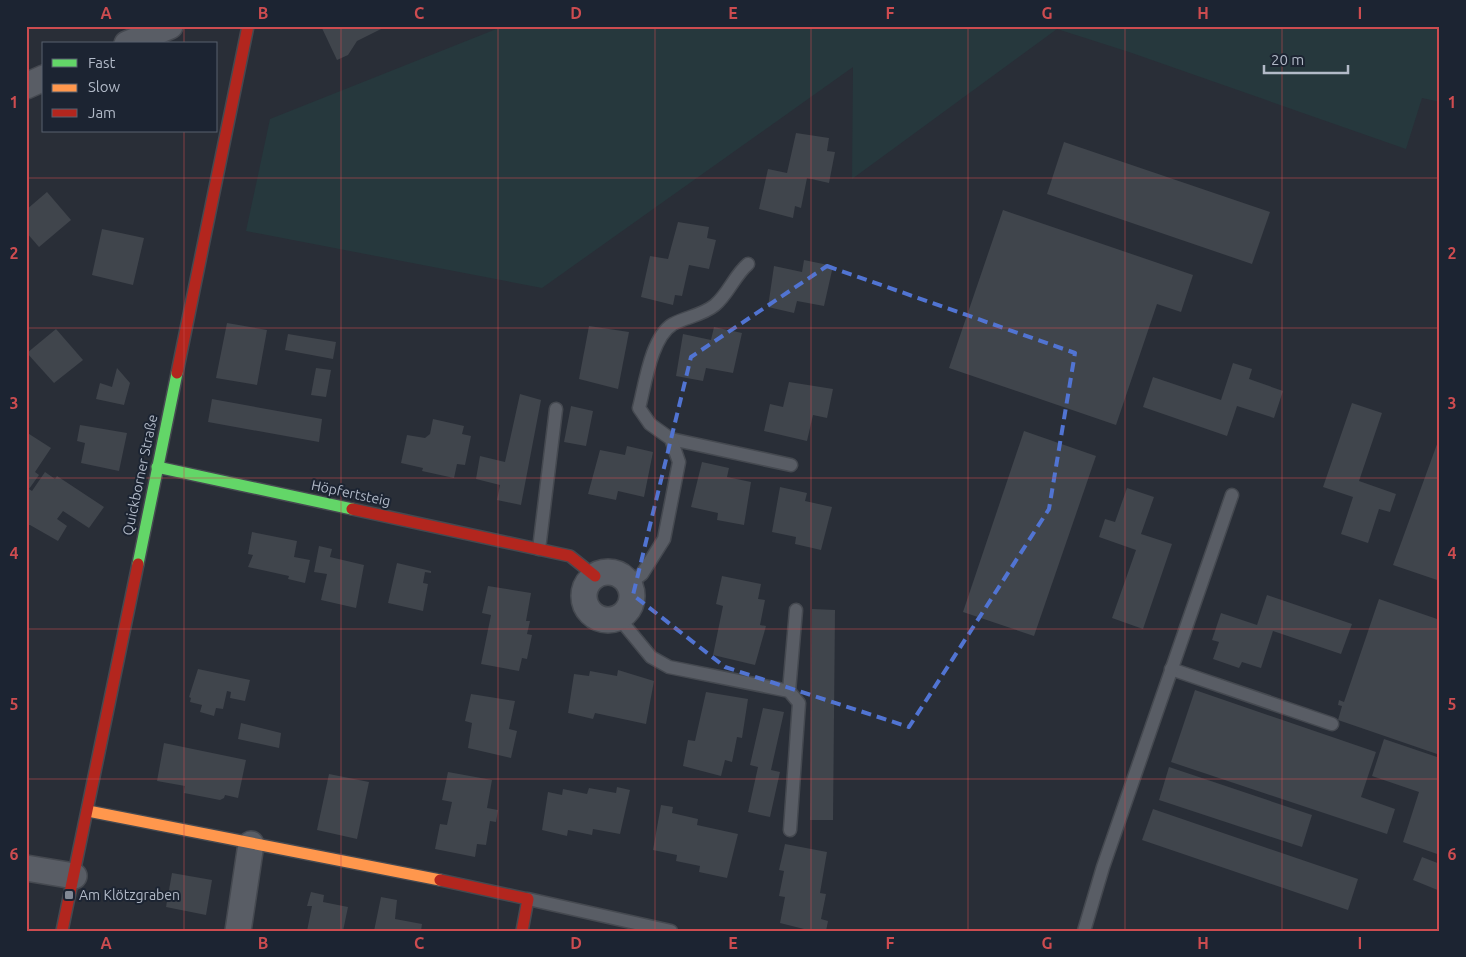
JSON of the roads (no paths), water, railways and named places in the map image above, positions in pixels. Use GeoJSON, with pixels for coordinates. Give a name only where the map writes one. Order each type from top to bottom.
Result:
{"type":"FeatureCollection","features":[{"type":"Feature","properties":{"kind":"street"},"geometry":{"type":"LineString","coordinates":[[133,42],[170,26]]}},
{"type":"Feature","properties":{"kind":"street","name":"Quickborner Straße"},"geometry":{"type":"LineString","coordinates":[[62,931],[228,132],[248,26]]}},
{"type":"Feature","properties":{"kind":"street"},"geometry":{"type":"LineString","coordinates":[[26,86],[42,79]]}},
{"type":"Feature","properties":{"kind":"street","name":"Höpfertsteig"},"geometry":{"type":"LineString","coordinates":[[157,467],[570,556],[595,576]]}},
{"type":"Feature","properties":{"kind":"street"},"geometry":{"type":"LineString","coordinates":[[610,572],[624,578],[629,584],[631,592],[629,607],[618,617],[603,619],[589,611],[584,596],[585,588],[595,576],[610,572]]}},
{"type":"Feature","properties":{"kind":"street"},"geometry":{"type":"LineString","coordinates":[[88,811],[251,844],[375,866],[528,900],[522,931]]}},
{"type":"Feature","properties":{"kind":"street"},"geometry":{"type":"LineString","coordinates":[[238,931],[251,844]]}},
{"type":"Feature","properties":{"kind":"street"},"geometry":{"type":"LineString","coordinates":[[26,868],[74,876]]}},
{"type":"Feature","properties":{"kind":"lane"},"geometry":{"type":"LineString","coordinates":[[748,264],[737,273],[732,286],[714,305],[671,325],[655,348],[639,408],[650,424],[672,439],[791,465]]}},
{"type":"Feature","properties":{"kind":"lane"},"geometry":{"type":"LineString","coordinates":[[539,549],[556,408]]}},
{"type":"Feature","properties":{"kind":"lane"},"geometry":{"type":"LineString","coordinates":[[629,584],[642,574],[664,538],[679,462],[672,439]]}},
{"type":"Feature","properties":{"kind":"lane"},"geometry":{"type":"LineString","coordinates":[[1084,931],[1103,868],[1232,495]]}},
{"type":"Feature","properties":{"kind":"lane"},"geometry":{"type":"LineString","coordinates":[[789,691],[796,610]]}},
{"type":"Feature","properties":{"kind":"lane"},"geometry":{"type":"LineString","coordinates":[[618,617],[651,657],[669,667],[789,691],[799,703],[790,830]]}},
{"type":"Feature","properties":{"kind":"lane"},"geometry":{"type":"LineString","coordinates":[[1171,669],[1332,724]]}},
{"type":"Feature","properties":{"kind":"lane"},"geometry":{"type":"LineString","coordinates":[[528,900],[671,931]]}},
{"type":"Feature","properties":{"kind":"place","name":"Am Klötzgraben"},"geometry":{"type":"Point","coordinates":[69,895]}}]}
